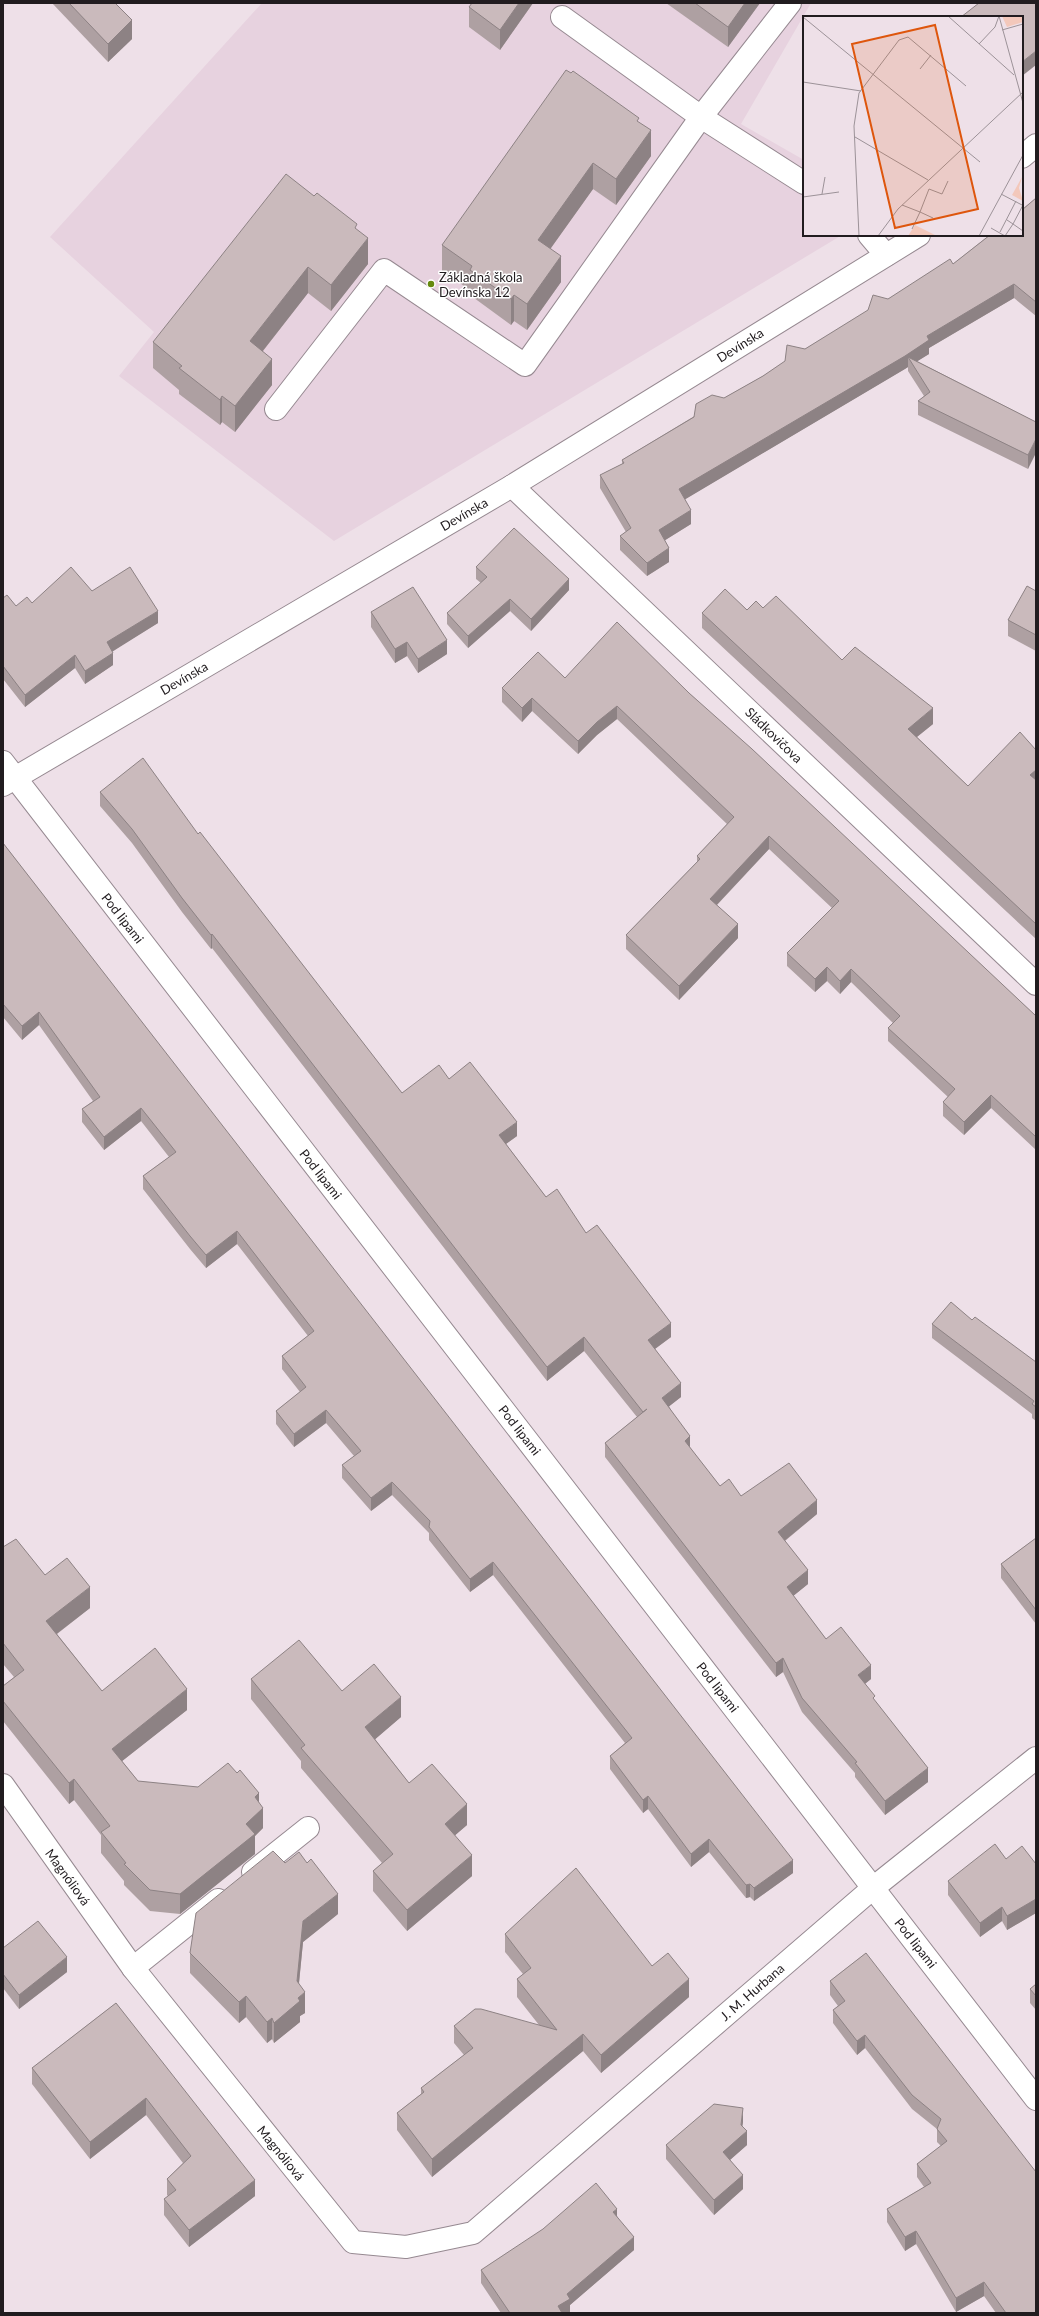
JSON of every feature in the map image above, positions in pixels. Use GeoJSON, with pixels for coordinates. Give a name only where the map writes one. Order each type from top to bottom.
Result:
{"type":"FeatureCollection","features":[{"type":"Feature","properties":{"kind":"street"},"geometry":{"type":"LineString","coordinates":[[276,409],[384,270],[525,365],[701,117],[790,3]]}},
{"type":"Feature","properties":{"kind":"street"},"geometry":{"type":"LineString","coordinates":[[562,17],[701,117],[803,182]]}},
{"type":"Feature","properties":{"kind":"street"},"geometry":{"type":"LineString","coordinates":[[1023,155],[1036,145]]}},
{"type":"Feature","properties":{"kind":"street"},"geometry":{"type":"LineString","coordinates":[[870,236],[886,256]]}},
{"type":"Feature","properties":{"kind":"street","name":"Devínska"},"geometry":{"type":"LineString","coordinates":[[7,775],[512,486],[917,236]]}},
{"type":"Feature","properties":{"kind":"street","name":"Sládkovičova"},"geometry":{"type":"LineString","coordinates":[[512,486],[1036,984]]}},
{"type":"Feature","properties":{"kind":"street","name":"Pod lipami"},"geometry":{"type":"LineString","coordinates":[[7,775],[873,1888],[1036,2100]]}},
{"type":"Feature","properties":{"kind":"street","name":"J. M. Hurbana"},"geometry":{"type":"LineString","coordinates":[[473,2233],[873,1888],[1036,1758]]}},
{"type":"Feature","properties":{"kind":"street","name":"Magnóliová"},"geometry":{"type":"LineString","coordinates":[[3,1786],[133,1968],[353,2242],[406,2247],[473,2233]]}},
{"type":"Feature","properties":{"kind":"street"},"geometry":{"type":"LineString","coordinates":[[133,1968],[308,1828]]}},
{"type":"Feature","properties":{"kind":"shaded area","name":"Základná škola Devínska 12"},"geometry":{"type":"Polygon","coordinates":[[[262,3],[811,3],[741,124],[803,159],[803,236],[840,236],[334,541],[119,376],[154,332],[50,237],[262,3]]]}},
{"type":"Feature","properties":{"kind":"building"},"geometry":{"type":"Polygon","coordinates":[[[69,3],[115,3],[132,20],[108,44],[69,3]]]}},
{"type":"Feature","properties":{"kind":"building"},"geometry":{"type":"Polygon","coordinates":[[[472,3],[519,3],[500,30],[469,7],[472,3]]]}},
{"type":"Feature","properties":{"kind":"building"},"geometry":{"type":"Polygon","coordinates":[[[695,3],[745,3],[728,27],[695,3]]]}},
{"type":"Feature","properties":{"kind":"building"},"geometry":{"type":"Polygon","coordinates":[[[979,3],[1036,3],[1036,51],[1023,61],[1023,16],[962,16],[979,3]]]}},
{"type":"Feature","properties":{"kind":"building"},"geometry":{"type":"Polygon","coordinates":[[[566,70],[571,73],[573,71],[639,118],[637,121],[651,130],[616,179],[593,163],[538,240],[561,256],[527,304],[514,295],[511,299],[470,270],[472,266],[442,245],[566,70]]]}},
{"type":"Feature","properties":{"kind":"building"},"geometry":{"type":"Polygon","coordinates":[[[286,174],[314,196],[317,193],[357,224],[355,228],[368,238],[331,285],[308,267],[250,341],[272,359],[235,406],[222,396],[220,400],[179,368],[182,366],[153,342],[286,174]]]}},
{"type":"Feature","properties":{"kind":"building"},"geometry":{"type":"Polygon","coordinates":[[[1036,198],[1036,302],[1014,284],[927,336],[929,340],[905,356],[679,489],[691,510],[659,530],[669,548],[647,563],[620,536],[631,528],[600,475],[624,463],[622,460],[694,417],[696,404],[712,395],[724,398],[763,376],[785,361],[787,345],[805,349],[868,310],[873,295],[888,299],[950,259],[953,264],[989,236],[1023,236],[1023,209],[1036,198]]]}},
{"type":"Feature","properties":{"kind":"building"},"geometry":{"type":"Polygon","coordinates":[[[908,357],[1036,422],[1036,439],[1028,455],[918,401],[930,392],[908,357]]]}},
{"type":"Feature","properties":{"kind":"building"},"geometry":{"type":"Polygon","coordinates":[[[514,528],[569,579],[531,619],[510,599],[468,636],[447,613],[487,577],[476,567],[514,528]]]}},
{"type":"Feature","properties":{"kind":"building"},"geometry":{"type":"Polygon","coordinates":[[[71,567],[92,591],[130,567],[158,611],[107,642],[113,653],[85,671],[75,655],[25,695],[3,666],[3,598],[7,595],[16,606],[27,597],[32,603],[71,567]]]}},
{"type":"Feature","properties":{"kind":"building"},"geometry":{"type":"Polygon","coordinates":[[[1027,586],[1036,591],[1036,635],[1008,620],[1027,586]]]}},
{"type":"Feature","properties":{"kind":"building"},"geometry":{"type":"Polygon","coordinates":[[[413,587],[447,640],[418,659],[407,642],[395,649],[371,612],[413,587]]]}},
{"type":"Feature","properties":{"kind":"building"},"geometry":{"type":"Polygon","coordinates":[[[725,589],[747,610],[756,601],[763,608],[776,596],[842,660],[855,647],[933,708],[908,729],[968,786],[1020,732],[1036,750],[1036,770],[1030,775],[1036,780],[1036,924],[702,613],[725,589]]]}},
{"type":"Feature","properties":{"kind":"building"},"geometry":{"type":"Polygon","coordinates":[[[617,622],[689,693],[752,749],[1036,1016],[1036,1137],[991,1095],[964,1122],[943,1102],[955,1089],[888,1028],[900,1016],[851,969],[840,981],[827,967],[815,979],[787,953],[839,901],[769,836],[710,899],[738,924],[679,986],[626,935],[700,859],[697,856],[734,817],[617,706],[597,722],[578,741],[532,698],[522,708],[502,688],[538,652],[565,678],[617,622]]]}},
{"type":"Feature","properties":{"kind":"building"},"geometry":{"type":"Polygon","coordinates":[[[143,758],[198,834],[200,832],[402,1093],[439,1065],[449,1079],[470,1062],[517,1122],[499,1135],[546,1197],[557,1189],[586,1233],[597,1225],[671,1323],[648,1340],[681,1383],[662,1398],[690,1436],[685,1441],[720,1486],[729,1479],[741,1496],[789,1463],[817,1500],[778,1532],[808,1570],[787,1587],[826,1639],[841,1627],[871,1665],[858,1675],[875,1696],[873,1698],[928,1768],[885,1801],[855,1763],[857,1762],[802,1698],[783,1658],[776,1663],[605,1443],[647,1409],[643,1412],[584,1337],[547,1367],[212,934],[211,935],[182,898],[132,829],[100,792],[143,758]]]}},
{"type":"Feature","properties":{"kind":"building"},"geometry":{"type":"Polygon","coordinates":[[[3,843],[793,1860],[754,1888],[750,1884],[746,1885],[709,1839],[691,1854],[648,1796],[643,1800],[610,1756],[632,1738],[493,1562],[470,1579],[429,1527],[430,1521],[392,1482],[371,1498],[342,1465],[361,1451],[326,1410],[294,1434],[276,1411],[306,1387],[282,1356],[314,1331],[237,1231],[206,1255],[143,1176],[176,1152],[141,1108],[104,1137],[82,1109],[100,1097],[39,1012],[22,1026],[3,1004],[3,843]]]}},
{"type":"Feature","properties":{"kind":"building"},"geometry":{"type":"Polygon","coordinates":[[[951,1302],[972,1320],[975,1317],[1036,1362],[1036,1407],[1032,1404],[1034,1401],[932,1324],[951,1302]]]}},
{"type":"Feature","properties":{"kind":"building"},"geometry":{"type":"Polygon","coordinates":[[[1036,1538],[1036,1610],[1001,1564],[1036,1538]]]}},
{"type":"Feature","properties":{"kind":"building"},"geometry":{"type":"Polygon","coordinates":[[[16,1539],[45,1575],[67,1558],[90,1587],[46,1621],[102,1691],[155,1648],[187,1689],[112,1749],[138,1781],[198,1787],[228,1763],[237,1773],[240,1770],[259,1793],[255,1797],[263,1808],[246,1824],[255,1834],[180,1894],[150,1890],[124,1864],[126,1863],[101,1832],[110,1826],[74,1779],[69,1783],[3,1701],[3,1686],[24,1670],[3,1643],[3,1547],[16,1539]]]}},
{"type":"Feature","properties":{"kind":"building"},"geometry":{"type":"Polygon","coordinates":[[[299,1640],[342,1691],[374,1664],[401,1697],[365,1727],[409,1783],[432,1764],[467,1804],[445,1824],[472,1855],[407,1910],[373,1871],[393,1854],[301,1748],[305,1745],[251,1679],[299,1640]]]}},
{"type":"Feature","properties":{"kind":"building"},"geometry":{"type":"Polygon","coordinates":[[[995,1844],[1006,1859],[1022,1846],[1036,1864],[1036,1899],[1007,1916],[1002,1907],[980,1923],[948,1881],[995,1844]]]}},
{"type":"Feature","properties":{"kind":"building"},"geometry":{"type":"Polygon","coordinates":[[[273,1851],[285,1863],[299,1852],[307,1863],[311,1859],[338,1894],[303,1921],[297,1981],[305,1992],[298,1998],[300,2001],[274,2023],[272,2018],[267,2022],[246,1996],[239,2002],[190,1953],[196,1913],[273,1851]]]}},
{"type":"Feature","properties":{"kind":"building"},"geometry":{"type":"Polygon","coordinates":[[[576,1868],[652,1966],[668,1953],[689,1979],[601,2055],[583,2034],[432,2159],[397,2113],[424,2092],[421,2088],[473,2048],[454,2026],[475,2009],[481,2009],[557,2030],[517,1979],[531,1968],[505,1934],[576,1868]]]}},
{"type":"Feature","properties":{"kind":"building"},"geometry":{"type":"Polygon","coordinates":[[[38,1921],[67,1957],[19,1995],[3,1974],[3,1948],[38,1921]]]}},
{"type":"Feature","properties":{"kind":"building"},"geometry":{"type":"Polygon","coordinates":[[[866,1953],[1036,2172],[1036,2313],[1006,2313],[984,2282],[956,2298],[916,2231],[905,2237],[887,2209],[931,2183],[917,2164],[947,2141],[937,2129],[941,2119],[912,2095],[865,2035],[857,2041],[833,2010],[845,2001],[830,1981],[866,1953]]]}},
{"type":"Feature","properties":{"kind":"building"},"geometry":{"type":"Polygon","coordinates":[[[1036,1984],[1036,1996],[1030,1989],[1036,1984]]]}},
{"type":"Feature","properties":{"kind":"building"},"geometry":{"type":"Polygon","coordinates":[[[116,2003],[255,2180],[189,2230],[164,2199],[176,2190],[167,2179],[191,2156],[146,2098],[90,2142],[32,2068],[116,2003]]]}},
{"type":"Feature","properties":{"kind":"building"},"geometry":{"type":"Polygon","coordinates":[[[714,2104],[743,2108],[741,2125],[747,2131],[723,2152],[743,2175],[714,2200],[666,2145],[714,2104]]]}},
{"type":"Feature","properties":{"kind":"building"},"geometry":{"type":"Polygon","coordinates":[[[596,2183],[617,2209],[613,2212],[634,2237],[567,2294],[570,2299],[558,2306],[562,2313],[510,2313],[481,2270],[543,2229],[596,2183]]]}},
{"type":"Feature","properties":{"kind":"place","name":"Základná škola Devínska 12"},"geometry":{"type":"Point","coordinates":[431,284]}}]}
